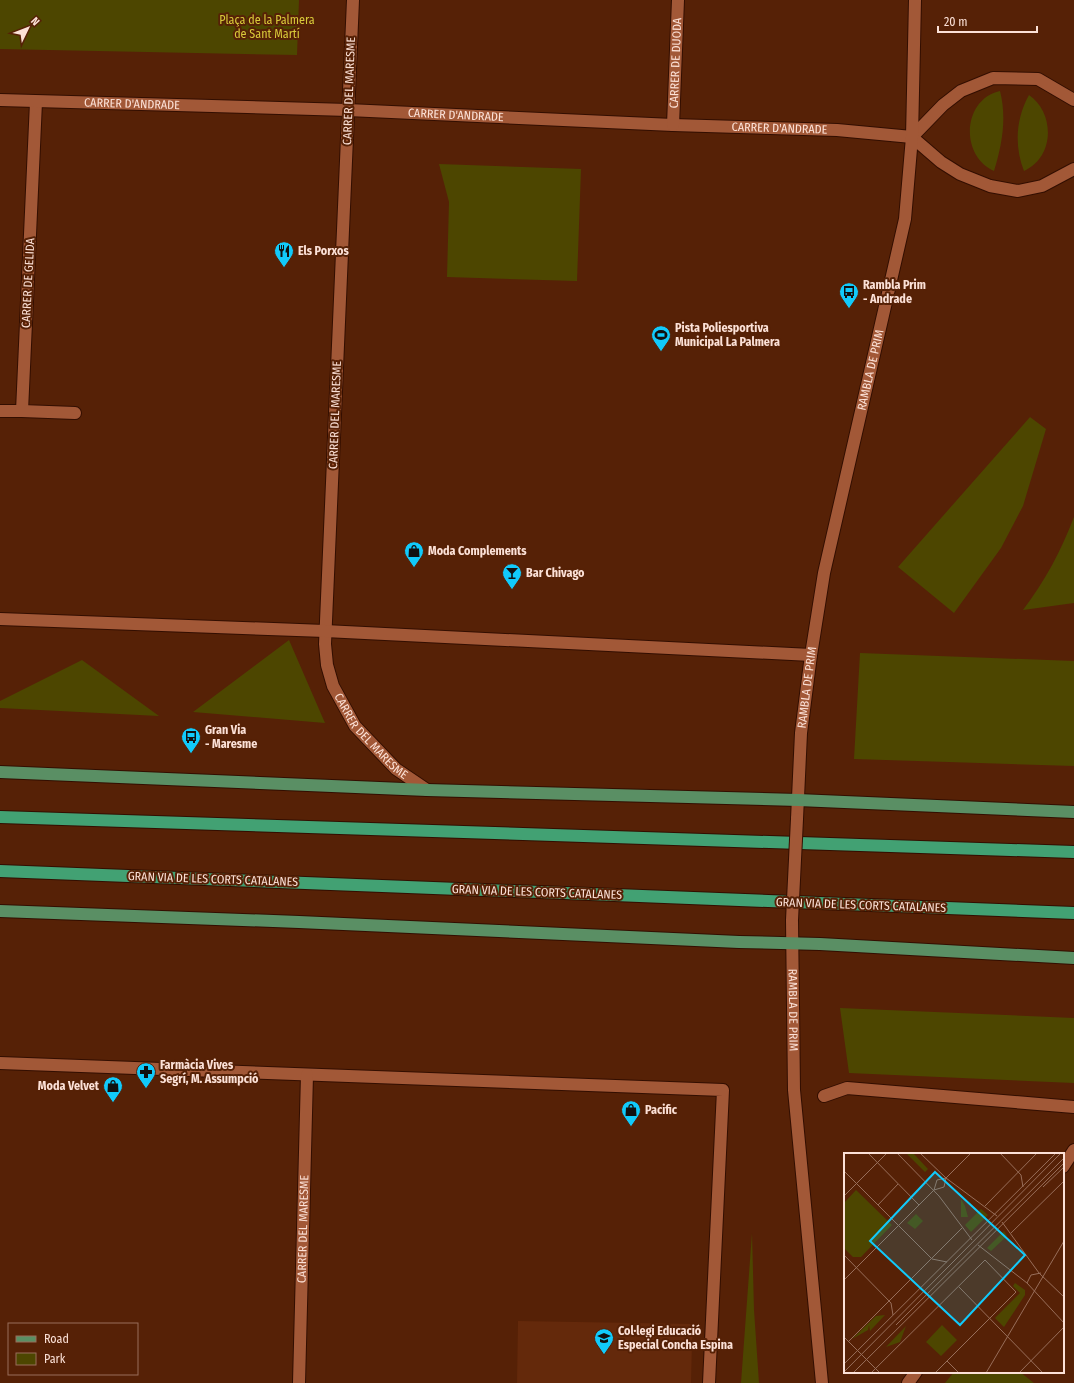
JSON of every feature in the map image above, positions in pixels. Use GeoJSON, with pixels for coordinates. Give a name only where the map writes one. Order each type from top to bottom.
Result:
{"type":"FeatureCollection","features":[{"type":"Feature","properties":{"kind":"highway"},"geometry":{"type":"LineString","coordinates":[[0,818],[1074,852]]}},
{"type":"Feature","properties":{"kind":"highway","name":"GRAN VIA DE LES CORTS CATALANES"},"geometry":{"type":"LineString","coordinates":[[0,870],[1074,913]]}},
{"type":"Feature","properties":{"kind":"main road"},"geometry":{"type":"LineString","coordinates":[[0,772],[427,790],[798,800],[1074,812]]}},
{"type":"Feature","properties":{"kind":"main road"},"geometry":{"type":"LineString","coordinates":[[0,911],[820,944],[1074,958]]}},
{"type":"Feature","properties":{"kind":"street","name":"CARRER DEL MARESME"},"geometry":{"type":"LineString","coordinates":[[353,0],[326,631],[328,666],[333,686],[355,726],[396,769],[427,790]]}},
{"type":"Feature","properties":{"kind":"street","name":"CARRER DE DUODA"},"geometry":{"type":"LineString","coordinates":[[672,125],[678,0]]}},
{"type":"Feature","properties":{"kind":"street","name":"RAMBLA DE PRIM"},"geometry":{"type":"LineString","coordinates":[[822,1383],[794,1090],[792,920],[801,732],[824,574],[905,219],[912,137],[916,0]]}},
{"type":"Feature","properties":{"kind":"street"},"geometry":{"type":"LineString","coordinates":[[1074,100],[1038,79],[993,78],[961,91],[943,105],[912,137],[941,162],[960,174],[990,186],[1018,191],[1042,186],[1074,169]]}},
{"type":"Feature","properties":{"kind":"street","name":"CARRER D'ANDRADE"},"geometry":{"type":"LineString","coordinates":[[0,100],[348,110],[672,125],[837,130],[912,137]]}},
{"type":"Feature","properties":{"kind":"street","name":"CARRER DE GELIDA"},"geometry":{"type":"LineString","coordinates":[[22,411],[36,102]]}},
{"type":"Feature","properties":{"kind":"street"},"geometry":{"type":"LineString","coordinates":[[0,411],[75,413]]}},
{"type":"Feature","properties":{"kind":"street"},"geometry":{"type":"LineString","coordinates":[[0,619],[326,631],[811,655]]}},
{"type":"Feature","properties":{"kind":"street"},"geometry":{"type":"LineString","coordinates":[[0,1063],[723,1090],[708,1383]]}},
{"type":"Feature","properties":{"kind":"street","name":"CARRER DEL MARESME"},"geometry":{"type":"LineString","coordinates":[[299,1383],[307,1075]]}},
{"type":"Feature","properties":{"kind":"street"},"geometry":{"type":"LineString","coordinates":[[824,1096],[847,1088],[1074,1107]]}},
{"type":"Feature","properties":{"kind":"street"},"geometry":{"type":"LineString","coordinates":[[1064,1165],[1074,1150]]}},
{"type":"Feature","properties":{"kind":"street"},"geometry":{"type":"LineString","coordinates":[[908,1383],[915,1373]]}},
{"type":"Feature","properties":{"kind":"shaded area","name":"Col·legi Educació Especial Concha Espina"},"geometry":{"type":"Polygon","coordinates":[[[518,1321],[695,1324],[692,1340],[691,1383],[517,1383],[518,1321]]]}},
{"type":"Feature","properties":{"kind":"green space","name":"Plaça de la Palmera de Sant Martí"},"geometry":{"type":"Polygon","coordinates":[[[0,0],[299,0],[297,55],[0,49],[0,0]]]}},
{"type":"Feature","properties":{"kind":"green space"},"geometry":{"type":"Polygon","coordinates":[[[1000,91],[1003,111],[1003,131],[994,171],[983,163],[975,153],[971,141],[970,128],[973,116],[979,105],[988,96],[1000,91]]]}},
{"type":"Feature","properties":{"kind":"green space"},"geometry":{"type":"Polygon","coordinates":[[[1029,95],[1038,103],[1044,112],[1048,134],[1046,146],[1042,156],[1024,171],[1019,152],[1018,132],[1021,113],[1029,95]]]}},
{"type":"Feature","properties":{"kind":"green space"},"geometry":{"type":"Polygon","coordinates":[[[439,164],[581,169],[577,281],[447,277],[449,202],[439,164]]]}},
{"type":"Feature","properties":{"kind":"green space"},"geometry":{"type":"Polygon","coordinates":[[[1030,417],[1046,429],[1023,506],[1001,548],[954,613],[898,567],[1030,417]]]}},
{"type":"Feature","properties":{"kind":"green space"},"geometry":{"type":"Polygon","coordinates":[[[1074,517],[1074,603],[1023,610],[1052,565],[1064,542],[1074,517]]]}},
{"type":"Feature","properties":{"kind":"green space"},"geometry":{"type":"Polygon","coordinates":[[[289,640],[325,723],[193,712],[289,640]]]}},
{"type":"Feature","properties":{"kind":"green space"},"geometry":{"type":"Polygon","coordinates":[[[860,653],[1074,661],[1074,766],[854,759],[860,653]]]}},
{"type":"Feature","properties":{"kind":"green space"},"geometry":{"type":"Polygon","coordinates":[[[82,660],[159,716],[0,708],[0,701],[82,660]]]}},
{"type":"Feature","properties":{"kind":"green space"},"geometry":{"type":"Polygon","coordinates":[[[840,1008],[1074,1018],[1074,1083],[849,1073],[840,1008]]]}},
{"type":"Feature","properties":{"kind":"green space"},"geometry":{"type":"Polygon","coordinates":[[[752,1233],[754,1310],[759,1383],[741,1383],[752,1233]]]}},
{"type":"Feature","properties":{"kind":"green space"},"geometry":{"type":"Polygon","coordinates":[[[953,1373],[1021,1373],[1034,1383],[945,1383],[953,1373]]]}},
{"type":"Feature","properties":{"kind":"place","name":"Els Porxos"},"geometry":{"type":"Point","coordinates":[284,268]}},
{"type":"Feature","properties":{"kind":"place","name":"Rambla Prim - Andrade"},"geometry":{"type":"Point","coordinates":[849,309]}},
{"type":"Feature","properties":{"kind":"place","name":"Pista Poliesportiva Municipal La Palmera"},"geometry":{"type":"Point","coordinates":[661,352]}},
{"type":"Feature","properties":{"kind":"place","name":"Moda Complements"},"geometry":{"type":"Point","coordinates":[414,568]}},
{"type":"Feature","properties":{"kind":"place","name":"Bar Chivago"},"geometry":{"type":"Point","coordinates":[512,590]}},
{"type":"Feature","properties":{"kind":"place","name":"Gran Via - Maresme"},"geometry":{"type":"Point","coordinates":[191,754]}},
{"type":"Feature","properties":{"kind":"place","name":"Farmàcia Vives Segrí, M. Assumpció"},"geometry":{"type":"Point","coordinates":[146,1089]}},
{"type":"Feature","properties":{"kind":"place","name":"Moda Velvet"},"geometry":{"type":"Point","coordinates":[113,1103]}},
{"type":"Feature","properties":{"kind":"place","name":"Pacific"},"geometry":{"type":"Point","coordinates":[631,1127]}},
{"type":"Feature","properties":{"kind":"place","name":"Col·legi Educació Especial Concha Espina"},"geometry":{"type":"Point","coordinates":[604,1355]}}]}
